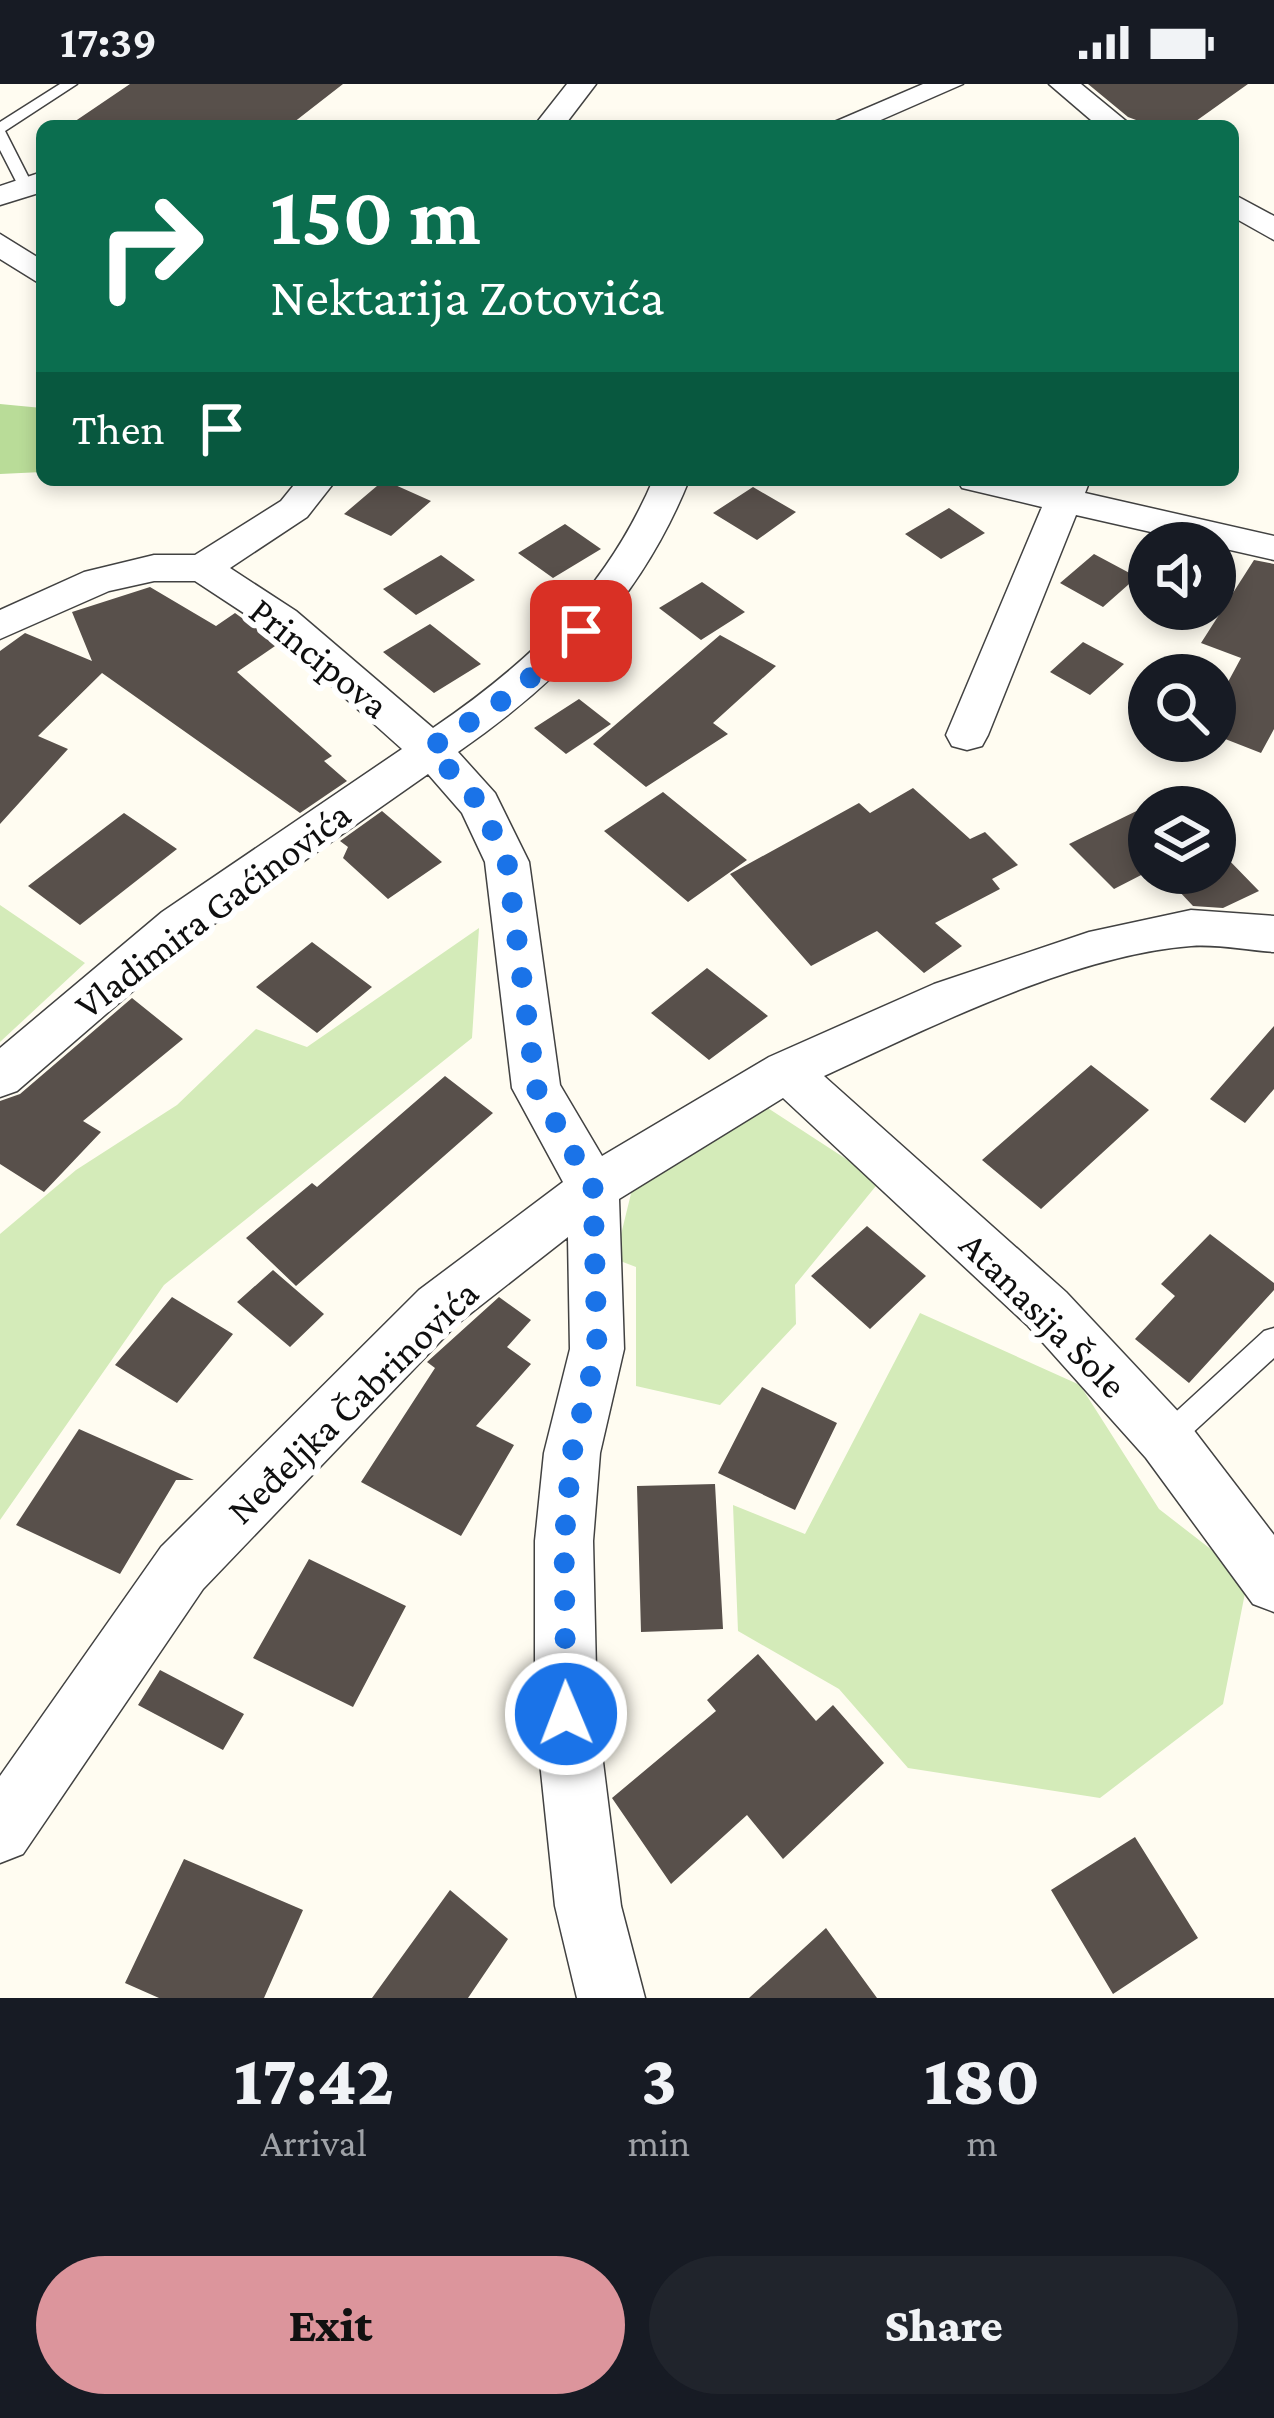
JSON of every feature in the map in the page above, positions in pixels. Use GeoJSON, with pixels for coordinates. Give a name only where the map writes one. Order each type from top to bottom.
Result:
{"type":"FeatureCollection","features":[{"type":"Feature","properties":{"kind":"street"},"geometry":{"type":"LineString","coordinates":[[856,120],[949,84]]}},
{"type":"Feature","properties":{"kind":"street"},"geometry":{"type":"LineString","coordinates":[[1064,84],[1109,120]]}},
{"type":"Feature","properties":{"kind":"street"},"geometry":{"type":"LineString","coordinates":[[552,120],[570,86]]}},
{"type":"Feature","properties":{"kind":"street"},"geometry":{"type":"LineString","coordinates":[[1239,207],[1274,230]]}},
{"type":"Feature","properties":{"kind":"street"},"geometry":{"type":"LineString","coordinates":[[0,244],[36,271]]}},
{"type":"Feature","properties":{"kind":"street"},"geometry":{"type":"LineString","coordinates":[[0,626],[18,613],[98,581],[154,568],[203,568],[294,509],[313,486]]}},
{"type":"Feature","properties":{"kind":"street","name":"Vladimira Gaćinovića"},"geometry":{"type":"LineString","coordinates":[[0,1077],[178,926],[515,692],[600,611],[651,533],[669,486]]}},
{"type":"Feature","properties":{"kind":"street"},"geometry":{"type":"LineString","coordinates":[[1037,486],[1068,489],[1274,548]]}},
{"type":"Feature","properties":{"kind":"street"},"geometry":{"type":"LineString","coordinates":[[967,735],[1068,489]]}},
{"type":"Feature","properties":{"kind":"street","name":"Principova"},"geometry":{"type":"LineString","coordinates":[[203,568],[282,620],[430,748],[480,804],[507,862],[536,1088],[593,1188],[597,1349],[572,1453],[564,1541],[566,1714],[588,1906],[611,1998]]}},
{"type":"Feature","properties":{"kind":"street","name":"Neđeljka Čabrinovića"},"geometry":{"type":"LineString","coordinates":[[0,1831],[182,1568],[438,1307],[593,1188],[786,1071],[951,997],[1089,950],[1191,928],[1274,934]]}},
{"type":"Feature","properties":{"kind":"street","name":"Atanasija Šole"},"geometry":{"type":"LineString","coordinates":[[786,1071],[1047,1309],[1166,1439],[1274,1583]]}},
{"type":"Feature","properties":{"kind":"lane"},"geometry":{"type":"LineString","coordinates":[[15,192],[0,131],[70,84]]}},
{"type":"Feature","properties":{"kind":"lane"},"geometry":{"type":"LineString","coordinates":[[1166,1439],[1274,1340]]}},
{"type":"Feature","properties":{"kind":"green space"},"geometry":{"type":"Polygon","coordinates":[[[0,404],[36,407],[36,472],[0,474],[0,404]]]}},
{"type":"Feature","properties":{"kind":"green space"},"geometry":{"type":"Polygon","coordinates":[[[0,905],[85,963],[0,1042],[0,905]]]}},
{"type":"Feature","properties":{"kind":"green space"},"geometry":{"type":"Polygon","coordinates":[[[479,928],[472,1038],[164,1285],[0,1520],[0,1234],[76,1170],[177,1105],[256,1029],[307,1047],[479,928]]]}},
{"type":"Feature","properties":{"kind":"green space"},"geometry":{"type":"Polygon","coordinates":[[[743,1092],[880,1181],[795,1285],[796,1324],[720,1405],[636,1386],[636,1267],[615,1259],[639,1161],[743,1092]]]}},
{"type":"Feature","properties":{"kind":"green space"},"geometry":{"type":"Polygon","coordinates":[[[920,1313],[1080,1385],[1159,1509],[1248,1578],[1223,1704],[1100,1798],[908,1768],[839,1689],[738,1631],[733,1505],[805,1534],[920,1313]]]}},
{"type":"Feature","properties":{"kind":"building"},"geometry":{"type":"Polygon","coordinates":[[[130,84],[343,84],[297,120],[77,120],[130,84]]]}},
{"type":"Feature","properties":{"kind":"building"},"geometry":{"type":"Polygon","coordinates":[[[1088,84],[1248,84],[1197,120],[1128,117],[1088,84]]]}},
{"type":"Feature","properties":{"kind":"building"},"geometry":{"type":"Polygon","coordinates":[[[377,486],[397,486],[431,501],[391,536],[344,514],[377,486]]]}},
{"type":"Feature","properties":{"kind":"building"},"geometry":{"type":"Polygon","coordinates":[[[753,487],[796,512],[757,540],[713,513],[753,487]]]}},
{"type":"Feature","properties":{"kind":"building"},"geometry":{"type":"Polygon","coordinates":[[[949,508],[985,533],[941,559],[905,534],[949,508]]]}},
{"type":"Feature","properties":{"kind":"building"},"geometry":{"type":"Polygon","coordinates":[[[565,524],[601,549],[553,578],[518,553],[565,524]]]}},
{"type":"Feature","properties":{"kind":"building"},"geometry":{"type":"Polygon","coordinates":[[[1094,554],[1128,572],[1128,585],[1103,607],[1060,583],[1094,554]]]}},
{"type":"Feature","properties":{"kind":"building"},"geometry":{"type":"Polygon","coordinates":[[[441,555],[475,580],[416,615],[383,589],[441,555]]]}},
{"type":"Feature","properties":{"kind":"building"},"geometry":{"type":"Polygon","coordinates":[[[1254,560],[1274,564],[1274,729],[1261,753],[1236,743],[1236,667],[1241,658],[1201,643],[1209,630],[1236,630],[1236,588],[1254,560]]]}},
{"type":"Feature","properties":{"kind":"building"},"geometry":{"type":"Polygon","coordinates":[[[702,582],[745,612],[701,640],[659,608],[702,582]]]}},
{"type":"Feature","properties":{"kind":"building"},"geometry":{"type":"Polygon","coordinates":[[[150,587],[216,626],[235,613],[278,644],[237,672],[332,756],[324,761],[347,781],[300,813],[102,673],[38,736],[68,749],[0,824],[0,651],[25,633],[92,661],[72,612],[150,587]]]}},
{"type":"Feature","properties":{"kind":"building"},"geometry":{"type":"Polygon","coordinates":[[[430,624],[481,664],[434,693],[383,652],[430,624]]]}},
{"type":"Feature","properties":{"kind":"building"},"geometry":{"type":"Polygon","coordinates":[[[720,635],[776,666],[713,723],[728,734],[646,787],[593,744],[720,635]]]}},
{"type":"Feature","properties":{"kind":"building"},"geometry":{"type":"Polygon","coordinates":[[[1083,642],[1124,664],[1090,695],[1050,672],[1083,642]]]}},
{"type":"Feature","properties":{"kind":"building"},"geometry":{"type":"Polygon","coordinates":[[[579,699],[611,724],[566,754],[534,728],[579,699]]]}},
{"type":"Feature","properties":{"kind":"building"},"geometry":{"type":"Polygon","coordinates":[[[913,788],[970,839],[985,832],[1018,865],[992,879],[1000,889],[935,923],[962,946],[924,973],[877,931],[811,966],[730,874],[859,803],[870,813],[913,788]]]}},
{"type":"Feature","properties":{"kind":"building"},"geometry":{"type":"Polygon","coordinates":[[[663,792],[747,860],[688,902],[604,831],[663,792]]]}},
{"type":"Feature","properties":{"kind":"building"},"geometry":{"type":"Polygon","coordinates":[[[382,811],[442,862],[388,899],[343,858],[348,847],[340,841],[382,811]]]}},
{"type":"Feature","properties":{"kind":"building"},"geometry":{"type":"Polygon","coordinates":[[[124,813],[177,849],[80,925],[28,886],[124,813]]]}},
{"type":"Feature","properties":{"kind":"building"},"geometry":{"type":"Polygon","coordinates":[[[1128,815],[1128,882],[1114,889],[1069,844],[1128,815]]]}},
{"type":"Feature","properties":{"kind":"building"},"geometry":{"type":"Polygon","coordinates":[[[1236,867],[1259,891],[1223,908],[1193,906],[1182,894],[1236,894],[1236,867]]]}},
{"type":"Feature","properties":{"kind":"building"},"geometry":{"type":"Polygon","coordinates":[[[312,942],[372,987],[317,1033],[256,987],[312,942]]]}},
{"type":"Feature","properties":{"kind":"building"},"geometry":{"type":"Polygon","coordinates":[[[707,968],[768,1016],[709,1060],[651,1013],[707,968]]]}},
{"type":"Feature","properties":{"kind":"building"},"geometry":{"type":"Polygon","coordinates":[[[132,998],[183,1039],[83,1121],[101,1132],[44,1192],[0,1164],[0,1101],[20,1094],[132,998]]]}},
{"type":"Feature","properties":{"kind":"building"},"geometry":{"type":"Polygon","coordinates":[[[1274,1026],[1274,1089],[1245,1123],[1210,1099],[1274,1026]]]}},
{"type":"Feature","properties":{"kind":"building"},"geometry":{"type":"Polygon","coordinates":[[[1091,1065],[1149,1110],[1041,1209],[982,1160],[1091,1065]]]}},
{"type":"Feature","properties":{"kind":"building"},"geometry":{"type":"Polygon","coordinates":[[[445,1076],[493,1113],[296,1286],[246,1238],[312,1183],[317,1187],[445,1076]]]}},
{"type":"Feature","properties":{"kind":"building"},"geometry":{"type":"Polygon","coordinates":[[[867,1226],[926,1276],[870,1329],[811,1276],[867,1226]]]}},
{"type":"Feature","properties":{"kind":"building"},"geometry":{"type":"Polygon","coordinates":[[[1210,1234],[1274,1283],[1274,1290],[1189,1383],[1135,1339],[1175,1296],[1161,1284],[1210,1234]]]}},
{"type":"Feature","properties":{"kind":"building"},"geometry":{"type":"Polygon","coordinates":[[[273,1270],[324,1314],[290,1347],[237,1302],[273,1270]]]}},
{"type":"Feature","properties":{"kind":"building"},"geometry":{"type":"Polygon","coordinates":[[[172,1297],[233,1334],[177,1403],[115,1365],[172,1297]]]}},
{"type":"Feature","properties":{"kind":"building"},"geometry":{"type":"Polygon","coordinates":[[[499,1297],[531,1320],[507,1347],[531,1364],[476,1426],[514,1445],[461,1536],[361,1482],[435,1368],[427,1362],[499,1297]]]}},
{"type":"Feature","properties":{"kind":"building"},"geometry":{"type":"Polygon","coordinates":[[[762,1387],[837,1423],[795,1510],[718,1473],[762,1387]]]}},
{"type":"Feature","properties":{"kind":"building"},"geometry":{"type":"Polygon","coordinates":[[[79,1429],[194,1480],[176,1480],[120,1574],[16,1525],[79,1429]]]}},
{"type":"Feature","properties":{"kind":"building"},"geometry":{"type":"Polygon","coordinates":[[[715,1484],[723,1629],[641,1632],[637,1486],[715,1484]]]}},
{"type":"Feature","properties":{"kind":"building"},"geometry":{"type":"Polygon","coordinates":[[[309,1559],[406,1606],[353,1707],[253,1658],[309,1559]]]}},
{"type":"Feature","properties":{"kind":"building"},"geometry":{"type":"Polygon","coordinates":[[[758,1654],[816,1721],[833,1705],[884,1763],[783,1859],[747,1815],[671,1884],[612,1798],[716,1711],[707,1700],[758,1654]]]}},
{"type":"Feature","properties":{"kind":"building"},"geometry":{"type":"Polygon","coordinates":[[[160,1670],[244,1714],[223,1750],[138,1705],[160,1670]]]}},
{"type":"Feature","properties":{"kind":"building"},"geometry":{"type":"Polygon","coordinates":[[[1135,1837],[1198,1938],[1113,1994],[1051,1890],[1135,1837]]]}},
{"type":"Feature","properties":{"kind":"building"},"geometry":{"type":"Polygon","coordinates":[[[184,1859],[303,1910],[264,1998],[159,1998],[125,1983],[184,1859]]]}},
{"type":"Feature","properties":{"kind":"building"},"geometry":{"type":"Polygon","coordinates":[[[450,1890],[508,1939],[468,1998],[372,1998],[450,1890]]]}},
{"type":"Feature","properties":{"kind":"building"},"geometry":{"type":"Polygon","coordinates":[[[826,1928],[877,1998],[749,1998],[826,1928]]]}},
{"type":"Feature","properties":{"kind":"route"},"geometry":{"type":"LineString","coordinates":[[566,1714],[564,1541],[572,1453],[597,1349],[593,1188],[536,1088],[507,862],[480,804],[430,748],[515,692],[581,631]]}}]}
